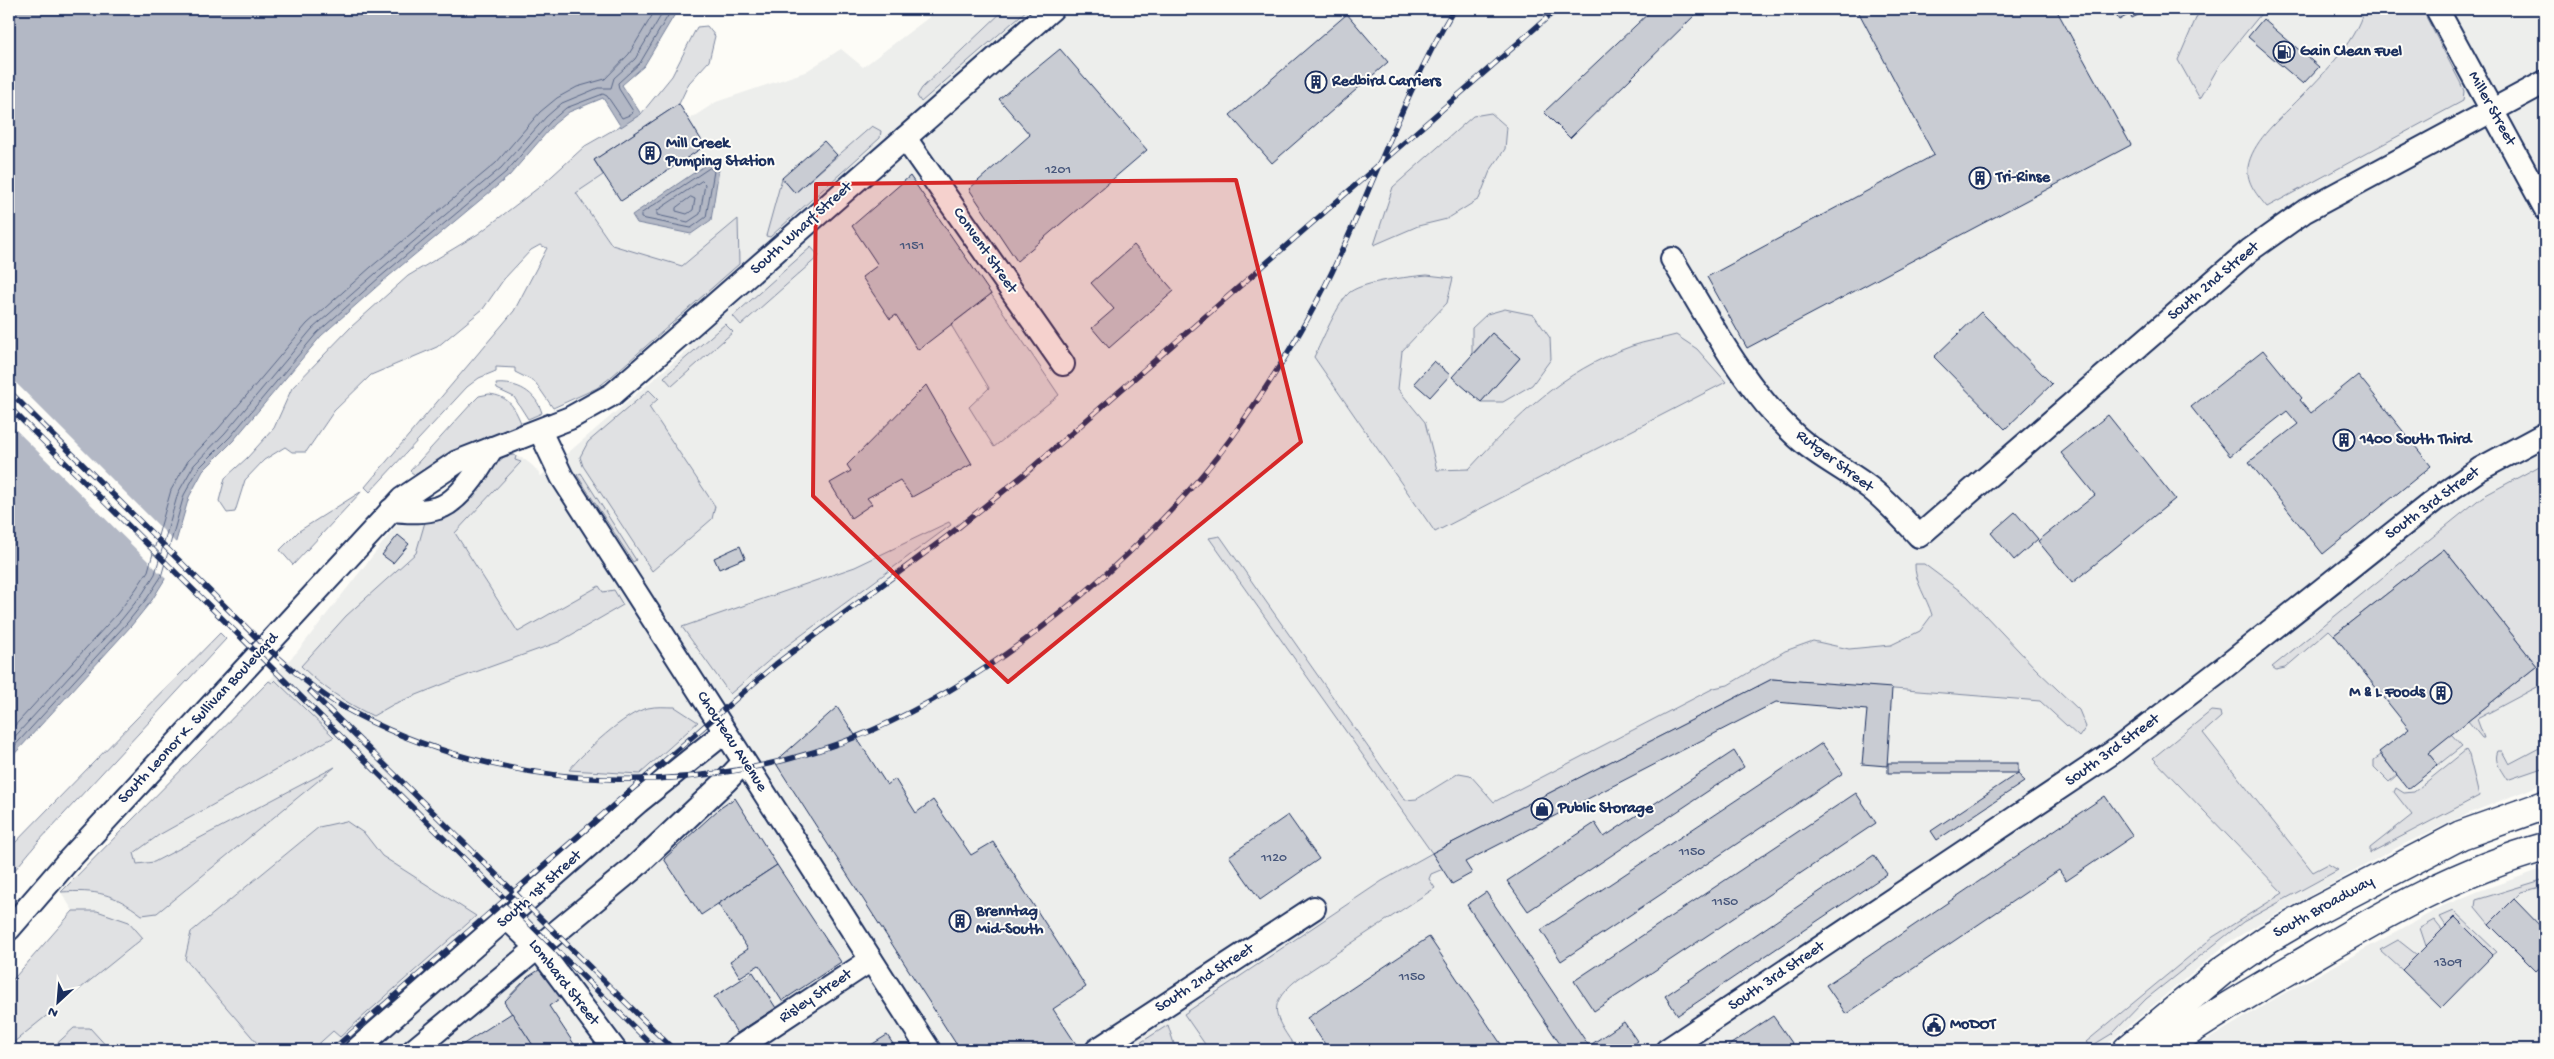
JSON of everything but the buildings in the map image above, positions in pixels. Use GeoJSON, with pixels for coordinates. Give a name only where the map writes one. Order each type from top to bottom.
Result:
{"type":"FeatureCollection","features":[{"type":"Feature","properties":{"kind":"main road","name":"South Broadway"},"geometry":{"type":"LineString","coordinates":[[2127,1050],[2222,972],[2292,925],[2461,836],[2545,805]]}},
{"type":"Feature","properties":{"kind":"main road"},"geometry":{"type":"LineString","coordinates":[[2162,1050],[2243,996],[2419,897],[2469,874],[2545,847]]}},
{"type":"Feature","properties":{"kind":"street","name":"South Wharf Street"},"geometry":{"type":"LineString","coordinates":[[540,431],[595,405],[629,382],[1052,9]]}},
{"type":"Feature","properties":{"kind":"street","name":"Miller Street"},"geometry":{"type":"LineString","coordinates":[[2437,9],[2545,208]]}},
{"type":"Feature","properties":{"kind":"street","name":"South 2nd Street"},"geometry":{"type":"LineString","coordinates":[[1919,536],[2250,250],[2305,211],[2545,82]]}},
{"type":"Feature","properties":{"kind":"street","name":"Convent Street"},"geometry":{"type":"LineString","coordinates":[[905,138],[1063,364]]}},
{"type":"Feature","properties":{"kind":"street","name":"Rutger Street"},"geometry":{"type":"LineString","coordinates":[[1672,259],[1742,374],[1758,394],[1793,433],[1869,488],[1898,512],[1919,536]]}},
{"type":"Feature","properties":{"kind":"street","name":"South Leonor K. Sullivan Boulevard"},"geometry":{"type":"LineString","coordinates":[[9,929],[67,862],[391,510],[444,469],[492,448],[540,431]]}},
{"type":"Feature","properties":{"kind":"street","name":"Chouteau Avenue"},"geometry":{"type":"LineString","coordinates":[[540,431],[562,477],[929,1050]]}},
{"type":"Feature","properties":{"kind":"street","name":"South 3rd Street"},"geometry":{"type":"LineString","coordinates":[[1667,1050],[2112,753],[2226,666],[2436,499],[2480,469],[2545,434]]}},
{"type":"Feature","properties":{"kind":"street"},"geometry":{"type":"LineString","coordinates":[[391,510],[430,510],[449,502],[480,468],[492,448]]}},
{"type":"Feature","properties":{"kind":"street","name":"South 1st Street"},"geometry":{"type":"LineString","coordinates":[[356,1050],[508,919],[638,802],[725,732]]}},
{"type":"Feature","properties":{"kind":"street"},"geometry":{"type":"LineString","coordinates":[[414,1050],[539,949],[635,867],[744,762]]}},
{"type":"Feature","properties":{"kind":"street","name":"South 2nd Street"},"geometry":{"type":"LineString","coordinates":[[1097,1050],[1314,908]]}},
{"type":"Feature","properties":{"kind":"street","name":"Lombard Street"},"geometry":{"type":"LineString","coordinates":[[508,919],[539,949],[614,1050]]}},
{"type":"Feature","properties":{"kind":"street","name":"Risley Street"},"geometry":{"type":"LineString","coordinates":[[735,1050],[871,960]]}},
{"type":"Feature","properties":{"kind":"highlighted area"},"geometry":{"type":"Polygon","coordinates":[[[1236,180],[1301,442],[1008,682],[813,496],[816,184],[1236,180]]]}},
{"type":"Feature","properties":{"kind":"shaded area"},"geometry":{"type":"Polygon","coordinates":[[[940,9],[2545,9],[2545,783],[2472,812],[2398,847],[2229,942],[2100,1050],[9,1050],[9,984],[73,911],[61,892],[297,652],[396,526],[438,520],[450,515],[504,457],[513,455],[524,459],[541,476],[690,348],[612,245],[576,193],[716,102],[805,72],[841,49],[863,67],[940,9]]]}},
{"type":"Feature","properties":{"kind":"shaded area"},"geometry":{"type":"Polygon","coordinates":[[[1005,9],[1028,9],[921,102],[917,96],[922,88],[1005,9]]]}},
{"type":"Feature","properties":{"kind":"shaded area"},"geometry":{"type":"Polygon","coordinates":[[[2200,9],[2265,9],[2220,64],[2200,99],[2178,60],[2200,9]]]}},
{"type":"Feature","properties":{"kind":"shaded area"},"geometry":{"type":"Polygon","coordinates":[[[2364,9],[2422,9],[2460,82],[2464,91],[2463,101],[2267,207],[2251,184],[2248,173],[2250,158],[2259,141],[2313,85],[2344,48],[2360,22],[2364,9]]]}},
{"type":"Feature","properties":{"kind":"shaded area"},"geometry":{"type":"Polygon","coordinates":[[[707,26],[715,36],[709,61],[689,83],[679,104],[594,160],[603,175],[576,193],[612,245],[682,266],[738,219],[739,264],[597,388],[553,408],[535,382],[515,372],[515,368],[496,367],[496,371],[479,378],[467,387],[370,492],[365,487],[514,311],[547,248],[540,245],[531,250],[504,279],[483,309],[437,347],[371,375],[334,411],[306,452],[292,452],[285,447],[264,460],[245,480],[235,512],[227,513],[219,501],[225,478],[247,458],[274,428],[292,388],[351,327],[408,276],[478,234],[542,185],[585,146],[641,114],[672,76],[697,27],[707,26]]]}},
{"type":"Feature","properties":{"kind":"shaded area"},"geometry":{"type":"Polygon","coordinates":[[[1491,113],[1507,127],[1505,149],[1490,171],[1479,199],[1447,219],[1418,226],[1374,245],[1393,187],[1473,116],[1491,113]]]}},
{"type":"Feature","properties":{"kind":"shaded area"},"geometry":{"type":"Polygon","coordinates":[[[872,126],[881,131],[880,138],[770,237],[766,236],[782,178],[795,193],[872,126]]]}},
{"type":"Feature","properties":{"kind":"shaded area"},"geometry":{"type":"Polygon","coordinates":[[[811,247],[819,256],[741,325],[733,316],[811,247]]]}},
{"type":"Feature","properties":{"kind":"shaded area"},"geometry":{"type":"Polygon","coordinates":[[[1427,275],[1453,278],[1447,303],[1402,351],[1398,389],[1425,422],[1437,470],[1469,469],[1524,413],[1562,382],[1606,357],[1637,344],[1676,335],[1697,349],[1726,382],[1435,532],[1314,357],[1336,312],[1350,292],[1376,282],[1427,275]]]}},
{"type":"Feature","properties":{"kind":"shaded area"},"geometry":{"type":"Polygon","coordinates":[[[991,294],[1059,395],[994,447],[969,407],[989,388],[951,325],[991,294]]]}},
{"type":"Feature","properties":{"kind":"shaded area"},"geometry":{"type":"Polygon","coordinates":[[[1505,309],[1534,315],[1550,338],[1551,359],[1532,385],[1503,402],[1481,402],[1520,358],[1492,333],[1472,354],[1472,328],[1487,314],[1505,309]]]}},
{"type":"Feature","properties":{"kind":"shaded area"},"geometry":{"type":"Polygon","coordinates":[[[725,324],[733,332],[672,386],[664,377],[725,324]]]}},
{"type":"Feature","properties":{"kind":"shaded area"},"geometry":{"type":"Polygon","coordinates":[[[496,384],[511,385],[525,390],[535,399],[542,413],[528,419],[514,397],[497,389],[496,384]]]}},
{"type":"Feature","properties":{"kind":"shaded area"},"geometry":{"type":"Polygon","coordinates":[[[649,390],[658,399],[649,407],[715,506],[712,519],[652,571],[583,466],[580,457],[588,442],[649,390]]]}},
{"type":"Feature","properties":{"kind":"shaded area"},"geometry":{"type":"Polygon","coordinates":[[[489,394],[501,397],[510,403],[521,423],[449,455],[415,475],[410,471],[479,396],[489,394]]]}},
{"type":"Feature","properties":{"kind":"shaded area"},"geometry":{"type":"Polygon","coordinates":[[[516,456],[515,460],[521,462],[455,533],[518,632],[599,586],[603,592],[614,590],[623,605],[559,642],[459,678],[394,704],[373,716],[353,706],[317,681],[301,666],[346,616],[416,553],[425,522],[450,515],[497,463],[504,457],[516,456]]]}},
{"type":"Feature","properties":{"kind":"shaded area"},"geometry":{"type":"Polygon","coordinates":[[[2545,463],[2545,696],[2539,686],[2477,719],[2484,738],[2468,721],[2537,666],[2444,549],[2334,635],[2329,630],[2285,668],[2276,670],[2272,667],[2482,497],[2545,463]]]}},
{"type":"Feature","properties":{"kind":"shaded area"},"geometry":{"type":"Polygon","coordinates":[[[581,473],[636,560],[633,562],[577,475],[581,473]]]}},
{"type":"Feature","properties":{"kind":"shaded area"},"geometry":{"type":"Polygon","coordinates":[[[362,491],[293,565],[280,550],[299,531],[362,491]]]}},
{"type":"Feature","properties":{"kind":"shaded area"},"geometry":{"type":"Polygon","coordinates":[[[949,522],[951,525],[780,651],[730,694],[682,627],[855,567],[949,522]]]}},
{"type":"Feature","properties":{"kind":"shaded area"},"geometry":{"type":"Polygon","coordinates":[[[1220,536],[1405,800],[1417,799],[1459,773],[1470,775],[1494,802],[1714,688],[1728,685],[1785,651],[1813,641],[1849,649],[1891,645],[1920,631],[1932,615],[1917,577],[1915,564],[1924,564],[1967,596],[2036,669],[2079,710],[2086,727],[2079,737],[2040,701],[1772,679],[1432,853],[1209,538],[1220,536]]]}},
{"type":"Feature","properties":{"kind":"shaded area"},"geometry":{"type":"Polygon","coordinates":[[[220,633],[226,639],[38,842],[9,877],[9,849],[220,633]]]}},
{"type":"Feature","properties":{"kind":"shaded area"},"geometry":{"type":"Polygon","coordinates":[[[275,680],[334,737],[159,835],[134,853],[137,864],[154,862],[335,767],[157,913],[142,915],[122,902],[104,894],[61,892],[269,681],[272,683],[275,680]]]}},
{"type":"Feature","properties":{"kind":"shaded area"},"geometry":{"type":"Polygon","coordinates":[[[675,707],[698,722],[640,774],[569,770],[594,744],[628,717],[648,708],[675,707]]]}},
{"type":"Feature","properties":{"kind":"shaded area"},"geometry":{"type":"Polygon","coordinates":[[[2211,711],[2220,712],[2221,717],[2203,733],[2313,872],[2328,864],[2338,870],[2243,922],[2146,999],[2113,1033],[2090,1047],[2086,1042],[2213,937],[2283,893],[2153,758],[2211,711]]]}},
{"type":"Feature","properties":{"kind":"shaded area"},"geometry":{"type":"Polygon","coordinates":[[[2451,734],[2462,746],[2438,765],[2428,753],[2451,734]]]}},
{"type":"Feature","properties":{"kind":"shaded area"},"geometry":{"type":"Polygon","coordinates":[[[2545,745],[2545,767],[2507,780],[2497,763],[2498,751],[2502,751],[2509,764],[2545,745]]]}},
{"type":"Feature","properties":{"kind":"shaded area"},"geometry":{"type":"Polygon","coordinates":[[[2466,750],[2469,755],[2479,796],[2370,853],[2370,848],[2412,815],[2394,792],[2396,788],[2404,793],[2414,792],[2466,750]]]}},
{"type":"Feature","properties":{"kind":"shaded area"},"geometry":{"type":"Polygon","coordinates":[[[2381,755],[2397,775],[2389,782],[2374,767],[2374,760],[2381,755]]]}},
{"type":"Feature","properties":{"kind":"shaded area"},"geometry":{"type":"Polygon","coordinates":[[[346,821],[365,834],[382,856],[476,916],[340,1037],[333,1031],[312,1050],[263,1050],[185,959],[191,932],[319,827],[346,821]]]}},
{"type":"Feature","properties":{"kind":"shaded area"},"geometry":{"type":"Polygon","coordinates":[[[1432,853],[1443,869],[1431,874],[1429,879],[1435,888],[1299,978],[1281,996],[1277,1004],[1279,1020],[1297,1050],[1209,1050],[1184,1014],[1382,881],[1432,853]]]}},
{"type":"Feature","properties":{"kind":"shaded area"},"geometry":{"type":"Polygon","coordinates":[[[2545,868],[2545,1050],[2191,1050],[2276,998],[2443,906],[2545,868]]]}},
{"type":"Feature","properties":{"kind":"shaded area"},"geometry":{"type":"Polygon","coordinates":[[[2545,879],[2545,886],[2521,892],[2489,924],[2475,907],[2476,900],[2545,879]]]}},
{"type":"Feature","properties":{"kind":"shaded area"},"geometry":{"type":"Polygon","coordinates":[[[73,911],[97,911],[129,922],[143,938],[9,1046],[9,984],[73,911]]]}},
{"type":"Feature","properties":{"kind":"shaded area"},"geometry":{"type":"Polygon","coordinates":[[[2454,911],[2497,952],[2493,955],[2455,917],[2446,926],[2440,917],[2454,911]]]}},
{"type":"Feature","properties":{"kind":"shaded area"},"geometry":{"type":"Polygon","coordinates":[[[2434,920],[2442,930],[2426,946],[2420,928],[2434,920]]]}},
{"type":"Feature","properties":{"kind":"shaded area"},"geometry":{"type":"Polygon","coordinates":[[[2398,940],[2417,955],[2402,970],[2380,950],[2398,940]]]}},
{"type":"Feature","properties":{"kind":"shaded area"},"geometry":{"type":"Polygon","coordinates":[[[1168,1025],[1176,1050],[1129,1050],[1168,1025]]]}},
{"type":"Feature","properties":{"kind":"shaded area"},"geometry":{"type":"Polygon","coordinates":[[[74,1028],[90,1028],[110,1050],[50,1050],[74,1028]]]}},
{"type":"Feature","properties":{"kind":"water"},"geometry":{"type":"Polygon","coordinates":[[[9,9],[678,9],[644,66],[622,85],[641,114],[621,127],[603,98],[569,112],[554,124],[509,176],[383,281],[321,336],[233,441],[203,471],[189,497],[165,579],[152,600],[131,626],[9,760],[9,9]]]}},
{"type":"Feature","properties":{"kind":"water"},"geometry":{"type":"Polygon","coordinates":[[[713,160],[719,169],[711,220],[691,234],[637,223],[632,215],[713,160]]]}},
{"type":"Feature","properties":{"kind":"pier"},"geometry":{"type":"Polygon","coordinates":[[[9,376],[177,544],[167,580],[9,423],[9,376]]]}},
{"type":"Feature","properties":{"kind":"railway"},"geometry":{"type":"LineString","coordinates":[[261,642],[300,677],[343,707],[405,736],[470,758],[537,772],[605,779],[674,778],[743,769],[809,753],[873,730],[905,715],[996,661],[1053,619],[1107,573],[1157,525],[1218,456],[1273,377],[1321,294],[1347,239],[1404,106],[1454,9]]}},
{"type":"Feature","properties":{"kind":"railway"},"geometry":{"type":"LineString","coordinates":[[332,1050],[776,664],[949,535],[1026,473],[1557,9]]}},
{"type":"Feature","properties":{"kind":"railway"},"geometry":{"type":"LineString","coordinates":[[9,391],[266,647]]}},
{"type":"Feature","properties":{"kind":"railway"},"geometry":{"type":"LineString","coordinates":[[9,407],[657,1050]]}},
{"type":"Feature","properties":{"kind":"railway"},"geometry":{"type":"LineString","coordinates":[[310,691],[674,1050]]}},
{"type":"Feature","properties":{"kind":"place","name":"Gain Clean Fuel"},"geometry":{"type":"Point","coordinates":[2284,52]}},
{"type":"Feature","properties":{"kind":"place","name":"Redbird Carriers"},"geometry":{"type":"Point","coordinates":[1316,82]}},
{"type":"Feature","properties":{"kind":"place","name":"Mill Creek Pumping Station"},"geometry":{"type":"Point","coordinates":[650,153]}},
{"type":"Feature","properties":{"kind":"place","name":"Tri-Rinse"},"geometry":{"type":"Point","coordinates":[1980,178]}},
{"type":"Feature","properties":{"kind":"place","name":"1400 South Third"},"geometry":{"type":"Point","coordinates":[2344,440]}},
{"type":"Feature","properties":{"kind":"place","name":"M & L Foods"},"geometry":{"type":"Point","coordinates":[2441,693]}},
{"type":"Feature","properties":{"kind":"place","name":"Public Storage"},"geometry":{"type":"Point","coordinates":[1542,809]}},
{"type":"Feature","properties":{"kind":"place","name":"Brenntag Mid-South"},"geometry":{"type":"Point","coordinates":[960,921]}},
{"type":"Feature","properties":{"kind":"place","name":"MoDOT"},"geometry":{"type":"Point","coordinates":[1934,1025]}}]}
